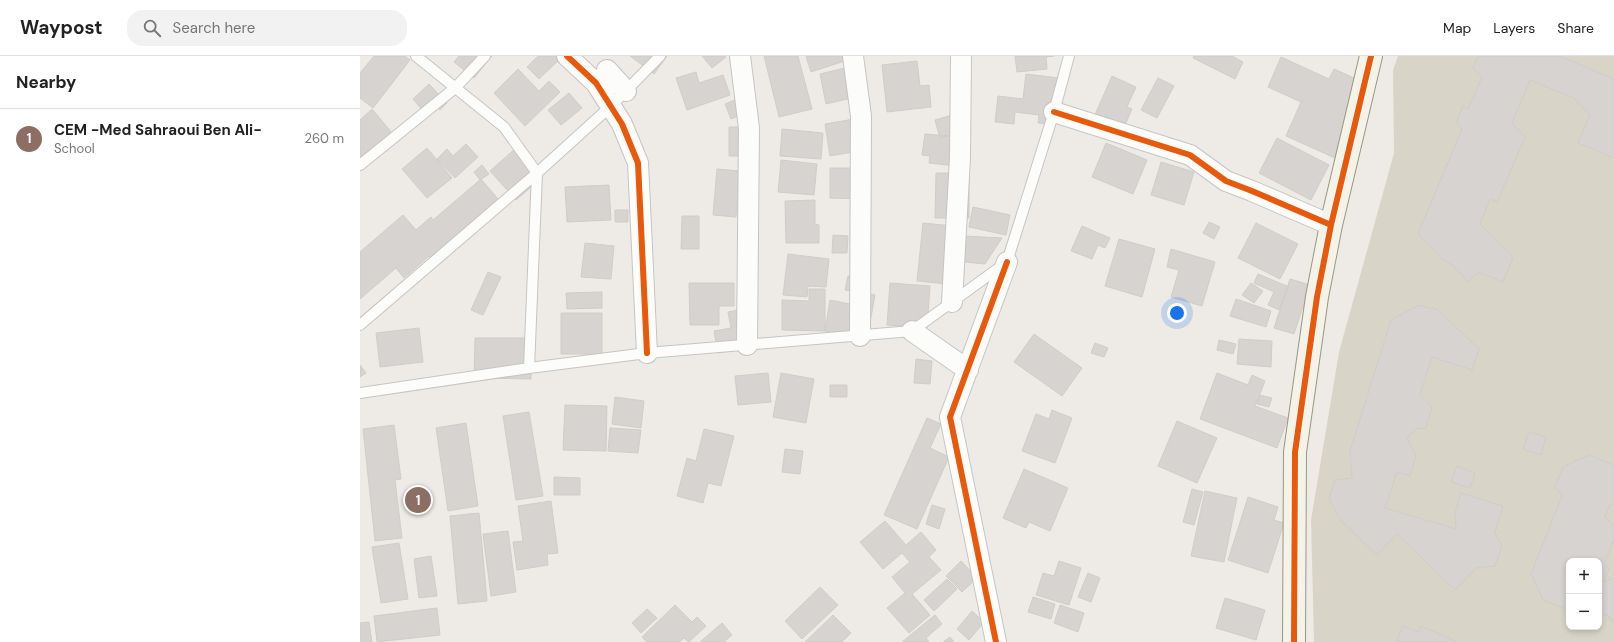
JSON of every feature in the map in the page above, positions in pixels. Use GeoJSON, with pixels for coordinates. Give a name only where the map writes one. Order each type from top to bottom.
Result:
{"type":"FeatureCollection","features":[{"type":"Feature","properties":{"kind":"street"},"geometry":{"type":"LineString","coordinates":[[567,56],[596,83],[622,124],[638,163],[647,353]]}},
{"type":"Feature","properties":{"kind":"street"},"geometry":{"type":"LineString","coordinates":[[740,56],[749,128],[747,345]]}},
{"type":"Feature","properties":{"kind":"street"},"geometry":{"type":"LineString","coordinates":[[853,56],[861,116],[860,336]]}},
{"type":"Feature","properties":{"kind":"street"},"geometry":{"type":"LineString","coordinates":[[952,302],[960,158],[961,56]]}},
{"type":"Feature","properties":{"kind":"street"},"geometry":{"type":"LineString","coordinates":[[1294,642],[1295,452],[1317,297],[1331,225],[1371,56]]}},
{"type":"Feature","properties":{"kind":"street"},"geometry":{"type":"LineString","coordinates":[[607,70],[626,91]]}},
{"type":"Feature","properties":{"kind":"street"},"geometry":{"type":"LineString","coordinates":[[1054,112],[1190,155],[1226,181],[1331,225]]}},
{"type":"Feature","properties":{"kind":"street"},"geometry":{"type":"LineString","coordinates":[[996,642],[950,417],[1007,262]]}},
{"type":"Feature","properties":{"kind":"street"},"geometry":{"type":"LineString","coordinates":[[912,331],[968,370]]}},
{"type":"Feature","properties":{"kind":"lane"},"geometry":{"type":"LineString","coordinates":[[416,56],[504,127],[537,173],[530,368]]}},
{"type":"Feature","properties":{"kind":"lane"},"geometry":{"type":"LineString","coordinates":[[360,164],[455,88],[485,56]]}},
{"type":"Feature","properties":{"kind":"lane"},"geometry":{"type":"LineString","coordinates":[[360,326],[537,173],[611,106],[660,56]]}},
{"type":"Feature","properties":{"kind":"lane"},"geometry":{"type":"LineString","coordinates":[[360,394],[530,368],[647,353],[912,331],[1007,262],[1054,112],[1069,56]]}},
{"type":"Feature","properties":{"kind":"shaded area"},"geometry":{"type":"Polygon","coordinates":[[[1398,56],[1614,56],[1614,642],[1314,642],[1311,520],[1339,352],[1394,153],[1393,70],[1398,56]]]}},
{"type":"Feature","properties":{"kind":"building"},"geometry":{"type":"Polygon","coordinates":[[[374,56],[405,56],[410,60],[373,108],[360,98],[360,73],[374,56]]]}},
{"type":"Feature","properties":{"kind":"building"},"geometry":{"type":"Polygon","coordinates":[[[459,56],[492,56],[474,78],[454,62],[459,56]]]}},
{"type":"Feature","properties":{"kind":"building"},"geometry":{"type":"Polygon","coordinates":[[[538,56],[563,56],[539,79],[527,67],[538,56]]]}},
{"type":"Feature","properties":{"kind":"building"},"geometry":{"type":"Polygon","coordinates":[[[630,56],[667,56],[654,74],[630,56]]]}},
{"type":"Feature","properties":{"kind":"building"},"geometry":{"type":"Polygon","coordinates":[[[702,56],[725,56],[726,57],[712,68],[702,56]]]}},
{"type":"Feature","properties":{"kind":"building"},"geometry":{"type":"Polygon","coordinates":[[[764,56],[798,56],[812,109],[779,117],[764,56]]]}},
{"type":"Feature","properties":{"kind":"building"},"geometry":{"type":"Polygon","coordinates":[[[806,56],[853,56],[854,58],[811,72],[806,56]]]}},
{"type":"Feature","properties":{"kind":"building"},"geometry":{"type":"Polygon","coordinates":[[[1015,56],[1054,56],[1046,57],[1047,69],[1017,72],[1015,56]]]}},
{"type":"Feature","properties":{"kind":"building"},"geometry":{"type":"Polygon","coordinates":[[[1194,56],[1232,56],[1243,62],[1235,79],[1193,58],[1194,56]]]}},
{"type":"Feature","properties":{"kind":"building"},"geometry":{"type":"Polygon","coordinates":[[[1478,56],[1559,56],[1614,79],[1614,158],[1578,143],[1590,115],[1574,98],[1530,80],[1512,123],[1525,137],[1497,202],[1490,199],[1480,224],[1513,258],[1503,282],[1478,272],[1469,282],[1451,264],[1444,261],[1418,234],[1462,129],[1456,123],[1463,106],[1468,109],[1482,77],[1473,68],[1478,56]]]}},
{"type":"Feature","properties":{"kind":"building"},"geometry":{"type":"Polygon","coordinates":[[[1281,57],[1329,79],[1334,69],[1363,82],[1346,163],[1286,136],[1301,102],[1268,87],[1281,57]]]}},
{"type":"Feature","properties":{"kind":"building"},"geometry":{"type":"Polygon","coordinates":[[[917,61],[920,86],[929,85],[931,107],[887,112],[882,65],[917,61]]]}},
{"type":"Feature","properties":{"kind":"building"},"geometry":{"type":"Polygon","coordinates":[[[853,66],[860,96],[826,104],[820,74],[853,66]]]}},
{"type":"Feature","properties":{"kind":"building"},"geometry":{"type":"Polygon","coordinates":[[[518,69],[539,91],[549,81],[560,92],[525,126],[494,93],[518,69]]]}},
{"type":"Feature","properties":{"kind":"building"},"geometry":{"type":"Polygon","coordinates":[[[696,72],[699,83],[723,75],[730,95],[687,110],[676,78],[696,72]]]}},
{"type":"Feature","properties":{"kind":"building"},"geometry":{"type":"Polygon","coordinates":[[[1026,74],[1059,78],[1054,124],[1038,123],[1039,115],[1015,112],[1014,124],[995,122],[998,96],[1023,99],[1026,74]]]}},
{"type":"Feature","properties":{"kind":"building"},"geometry":{"type":"Polygon","coordinates":[[[1112,76],[1136,87],[1127,107],[1132,109],[1123,130],[1094,117],[1112,76]]]}},
{"type":"Feature","properties":{"kind":"building"},"geometry":{"type":"Polygon","coordinates":[[[1158,78],[1174,86],[1157,118],[1141,110],[1158,78]]]}},
{"type":"Feature","properties":{"kind":"building"},"geometry":{"type":"Polygon","coordinates":[[[429,84],[447,103],[440,110],[435,104],[425,113],[413,99],[429,84]]]}},
{"type":"Feature","properties":{"kind":"building"},"geometry":{"type":"Polygon","coordinates":[[[569,93],[582,108],[561,125],[548,110],[569,93]]]}},
{"type":"Feature","properties":{"kind":"building"},"geometry":{"type":"Polygon","coordinates":[[[740,98],[746,113],[731,119],[725,104],[740,98]]]}},
{"type":"Feature","properties":{"kind":"building"},"geometry":{"type":"Polygon","coordinates":[[[372,109],[397,139],[360,162],[360,120],[372,109]]]}},
{"type":"Feature","properties":{"kind":"building"},"geometry":{"type":"Polygon","coordinates":[[[966,111],[971,129],[940,138],[935,120],[966,111]]]}},
{"type":"Feature","properties":{"kind":"building"},"geometry":{"type":"Polygon","coordinates":[[[860,118],[864,150],[830,156],[825,124],[860,118]]]}},
{"type":"Feature","properties":{"kind":"building"},"geometry":{"type":"Polygon","coordinates":[[[729,127],[754,127],[753,156],[729,156],[729,127]]]}},
{"type":"Feature","properties":{"kind":"building"},"geometry":{"type":"Polygon","coordinates":[[[782,129],[823,133],[821,159],[780,156],[782,129]]]}},
{"type":"Feature","properties":{"kind":"building"},"geometry":{"type":"Polygon","coordinates":[[[925,134],[959,137],[956,166],[929,163],[930,156],[922,155],[925,134]]]}},
{"type":"Feature","properties":{"kind":"building"},"geometry":{"type":"Polygon","coordinates":[[[1277,138],[1329,165],[1311,200],[1259,173],[1277,138]]]}},
{"type":"Feature","properties":{"kind":"building"},"geometry":{"type":"Polygon","coordinates":[[[1106,143],[1147,160],[1133,194],[1092,177],[1106,143]]]}},
{"type":"Feature","properties":{"kind":"building"},"geometry":{"type":"Polygon","coordinates":[[[466,144],[478,157],[455,178],[437,159],[447,149],[453,156],[466,144]]]}},
{"type":"Feature","properties":{"kind":"building"},"geometry":{"type":"Polygon","coordinates":[[[517,147],[543,177],[516,200],[490,171],[517,147]]]}},
{"type":"Feature","properties":{"kind":"building"},"geometry":{"type":"Polygon","coordinates":[[[427,148],[452,178],[427,198],[402,169],[427,148]]]}},
{"type":"Feature","properties":{"kind":"building"},"geometry":{"type":"Polygon","coordinates":[[[781,160],[817,164],[814,195],[778,192],[781,160]]]}},
{"type":"Feature","properties":{"kind":"building"},"geometry":{"type":"Polygon","coordinates":[[[1161,162],[1194,172],[1184,205],[1151,195],[1161,162]]]}},
{"type":"Feature","properties":{"kind":"building"},"geometry":{"type":"Polygon","coordinates":[[[482,165],[489,174],[480,180],[474,172],[482,165]]]}},
{"type":"Feature","properties":{"kind":"building"},"geometry":{"type":"Polygon","coordinates":[[[830,168],[864,168],[864,199],[830,198],[830,168]]]}},
{"type":"Feature","properties":{"kind":"building"},"geometry":{"type":"Polygon","coordinates":[[[717,169],[740,171],[736,217],[713,215],[717,169]]]}},
{"type":"Feature","properties":{"kind":"building"},"geometry":{"type":"Polygon","coordinates":[[[936,173],[969,173],[969,218],[935,218],[936,173]]]}},
{"type":"Feature","properties":{"kind":"building"},"geometry":{"type":"Polygon","coordinates":[[[481,179],[505,207],[437,265],[429,256],[404,278],[396,268],[360,299],[360,252],[403,215],[416,230],[431,217],[433,220],[481,179]]]}},
{"type":"Feature","properties":{"kind":"building"},"geometry":{"type":"Polygon","coordinates":[[[609,185],[611,220],[567,222],[565,187],[609,185]]]}},
{"type":"Feature","properties":{"kind":"building"},"geometry":{"type":"Polygon","coordinates":[[[815,200],[815,224],[819,225],[819,243],[786,243],[785,201],[815,200]]]}},
{"type":"Feature","properties":{"kind":"building"},"geometry":{"type":"Polygon","coordinates":[[[973,207],[1010,215],[1006,235],[969,227],[973,207]]]}},
{"type":"Feature","properties":{"kind":"building"},"geometry":{"type":"Polygon","coordinates":[[[615,210],[628,210],[628,222],[615,222],[615,210]]]}},
{"type":"Feature","properties":{"kind":"building"},"geometry":{"type":"Polygon","coordinates":[[[682,216],[699,216],[699,249],[681,249],[682,216]]]}},
{"type":"Feature","properties":{"kind":"building"},"geometry":{"type":"Polygon","coordinates":[[[1209,222],[1220,227],[1214,239],[1203,233],[1209,222]]]}},
{"type":"Feature","properties":{"kind":"building"},"geometry":{"type":"Polygon","coordinates":[[[923,223],[953,226],[947,284],[917,281],[923,223]]]}},
{"type":"Feature","properties":{"kind":"building"},"geometry":{"type":"Polygon","coordinates":[[[1256,223],[1298,244],[1280,279],[1238,258],[1256,223]]]}},
{"type":"Feature","properties":{"kind":"building"},"geometry":{"type":"Polygon","coordinates":[[[1082,226],[1110,238],[1105,248],[1098,245],[1092,259],[1071,251],[1082,226]]]}},
{"type":"Feature","properties":{"kind":"building"},"geometry":{"type":"Polygon","coordinates":[[[833,235],[848,236],[847,253],[832,253],[833,235]]]}},
{"type":"Feature","properties":{"kind":"building"},"geometry":{"type":"Polygon","coordinates":[[[965,236],[1002,238],[985,264],[965,262],[965,236]]]}},
{"type":"Feature","properties":{"kind":"building"},"geometry":{"type":"Polygon","coordinates":[[[1119,239],[1155,249],[1142,297],[1105,286],[1119,239]]]}},
{"type":"Feature","properties":{"kind":"building"},"geometry":{"type":"Polygon","coordinates":[[[585,243],[614,246],[611,279],[581,277],[585,243]]]}},
{"type":"Feature","properties":{"kind":"building"},"geometry":{"type":"Polygon","coordinates":[[[1171,249],[1215,262],[1202,306],[1171,297],[1179,270],[1167,267],[1171,249]]]}},
{"type":"Feature","properties":{"kind":"building"},"geometry":{"type":"Polygon","coordinates":[[[788,254],[829,259],[826,287],[808,286],[807,297],[783,295],[788,254]]]}},
{"type":"Feature","properties":{"kind":"building"},"geometry":{"type":"Polygon","coordinates":[[[488,272],[501,277],[483,315],[471,310],[488,272]]]}},
{"type":"Feature","properties":{"kind":"building"},"geometry":{"type":"Polygon","coordinates":[[[1258,274],[1289,287],[1279,310],[1268,305],[1274,292],[1254,283],[1258,274]]]}},
{"type":"Feature","properties":{"kind":"building"},"geometry":{"type":"Polygon","coordinates":[[[848,276],[866,280],[864,293],[875,295],[867,339],[825,331],[830,300],[855,305],[857,292],[845,290],[848,276]]]}},
{"type":"Feature","properties":{"kind":"building"},"geometry":{"type":"Polygon","coordinates":[[[1290,279],[1310,285],[1294,334],[1274,328],[1290,279]]]}},
{"type":"Feature","properties":{"kind":"building"},"geometry":{"type":"Polygon","coordinates":[[[689,283],[734,283],[734,306],[719,306],[719,325],[690,325],[689,283]]]}},
{"type":"Feature","properties":{"kind":"building"},"geometry":{"type":"Polygon","coordinates":[[[890,283],[930,286],[927,328],[887,325],[890,283]]]}},
{"type":"Feature","properties":{"kind":"building"},"geometry":{"type":"Polygon","coordinates":[[[1251,283],[1263,291],[1254,303],[1242,295],[1251,283]]]}},
{"type":"Feature","properties":{"kind":"building"},"geometry":{"type":"Polygon","coordinates":[[[809,289],[825,289],[825,331],[782,330],[782,300],[809,301],[809,289]]]}},
{"type":"Feature","properties":{"kind":"building"},"geometry":{"type":"Polygon","coordinates":[[[602,292],[602,308],[567,309],[566,293],[602,292]]]}},
{"type":"Feature","properties":{"kind":"building"},"geometry":{"type":"Polygon","coordinates":[[[1236,299],[1271,311],[1266,327],[1230,316],[1236,299]]]}},
{"type":"Feature","properties":{"kind":"building"},"geometry":{"type":"Polygon","coordinates":[[[1419,305],[1437,310],[1436,308],[1479,349],[1472,370],[1432,357],[1420,395],[1432,407],[1426,428],[1416,429],[1407,438],[1416,456],[1410,476],[1397,472],[1385,508],[1456,529],[1455,513],[1461,493],[1503,506],[1495,533],[1502,546],[1495,566],[1476,568],[1455,590],[1397,534],[1377,555],[1341,521],[1329,499],[1335,480],[1352,478],[1350,451],[1391,320],[1419,305]]]}},
{"type":"Feature","properties":{"kind":"building"},"geometry":{"type":"Polygon","coordinates":[[[743,309],[755,323],[759,346],[718,353],[714,331],[731,328],[728,312],[743,309]]]}},
{"type":"Feature","properties":{"kind":"building"},"geometry":{"type":"Polygon","coordinates":[[[561,313],[602,313],[602,354],[561,354],[561,313]]]}},
{"type":"Feature","properties":{"kind":"building"},"geometry":{"type":"Polygon","coordinates":[[[419,328],[423,362],[380,367],[376,333],[419,328]]]}},
{"type":"Feature","properties":{"kind":"building"},"geometry":{"type":"Polygon","coordinates":[[[1034,334],[1082,368],[1062,396],[1014,362],[1034,334]]]}},
{"type":"Feature","properties":{"kind":"building"},"geometry":{"type":"Polygon","coordinates":[[[475,338],[532,338],[531,379],[474,378],[475,338]]]}},
{"type":"Feature","properties":{"kind":"building"},"geometry":{"type":"Polygon","coordinates":[[[1239,339],[1272,341],[1271,367],[1237,364],[1239,339]]]}},
{"type":"Feature","properties":{"kind":"building"},"geometry":{"type":"Polygon","coordinates":[[[1219,340],[1236,344],[1233,354],[1217,350],[1219,340]]]}},
{"type":"Feature","properties":{"kind":"building"},"geometry":{"type":"Polygon","coordinates":[[[1095,343],[1108,348],[1104,357],[1091,353],[1095,343]]]}},
{"type":"Feature","properties":{"kind":"building"},"geometry":{"type":"Polygon","coordinates":[[[916,359],[932,361],[930,384],[914,383],[916,359]]]}},
{"type":"Feature","properties":{"kind":"building"},"geometry":{"type":"Polygon","coordinates":[[[360,365],[366,373],[360,377],[360,365]]]}},
{"type":"Feature","properties":{"kind":"building"},"geometry":{"type":"Polygon","coordinates":[[[768,373],[771,402],[738,405],[735,376],[768,373]]]}},
{"type":"Feature","properties":{"kind":"building"},"geometry":{"type":"Polygon","coordinates":[[[781,373],[814,379],[806,423],[773,417],[781,373]]]}},
{"type":"Feature","properties":{"kind":"building"},"geometry":{"type":"Polygon","coordinates":[[[1217,373],[1248,385],[1252,375],[1265,381],[1255,406],[1288,418],[1277,448],[1200,419],[1217,373]]]}},
{"type":"Feature","properties":{"kind":"building"},"geometry":{"type":"Polygon","coordinates":[[[830,385],[847,385],[847,397],[830,397],[830,385]]]}},
{"type":"Feature","properties":{"kind":"building"},"geometry":{"type":"Polygon","coordinates":[[[1260,395],[1272,398],[1269,407],[1257,404],[1260,395]]]}},
{"type":"Feature","properties":{"kind":"building"},"geometry":{"type":"Polygon","coordinates":[[[615,397],[644,401],[641,428],[612,424],[615,397]]]}},
{"type":"Feature","properties":{"kind":"building"},"geometry":{"type":"Polygon","coordinates":[[[565,405],[607,406],[606,451],[563,450],[565,405]]]}},
{"type":"Feature","properties":{"kind":"building"},"geometry":{"type":"Polygon","coordinates":[[[1052,410],[1072,418],[1055,463],[1022,451],[1036,414],[1049,419],[1052,410]]]}},
{"type":"Feature","properties":{"kind":"building"},"geometry":{"type":"Polygon","coordinates":[[[529,412],[543,496],[516,500],[503,416],[529,412]]]}},
{"type":"Feature","properties":{"kind":"building"},"geometry":{"type":"Polygon","coordinates":[[[927,418],[941,424],[930,448],[949,457],[917,529],[884,515],[927,418]]]}},
{"type":"Feature","properties":{"kind":"building"},"geometry":{"type":"Polygon","coordinates":[[[1177,421],[1217,438],[1197,483],[1158,466],[1177,421]]]}},
{"type":"Feature","properties":{"kind":"building"},"geometry":{"type":"Polygon","coordinates":[[[466,423],[478,506],[448,511],[436,428],[466,423]]]}},
{"type":"Feature","properties":{"kind":"building"},"geometry":{"type":"Polygon","coordinates":[[[394,425],[401,479],[395,480],[402,538],[375,541],[363,429],[394,425]]]}},
{"type":"Feature","properties":{"kind":"building"},"geometry":{"type":"Polygon","coordinates":[[[610,428],[641,430],[638,453],[608,451],[610,428]]]}},
{"type":"Feature","properties":{"kind":"building"},"geometry":{"type":"Polygon","coordinates":[[[704,429],[734,436],[721,486],[708,483],[703,503],[677,496],[687,458],[696,461],[704,429]]]}},
{"type":"Feature","properties":{"kind":"building"},"geometry":{"type":"Polygon","coordinates":[[[1529,432],[1546,437],[1541,455],[1523,449],[1529,432]]]}},
{"type":"Feature","properties":{"kind":"building"},"geometry":{"type":"Polygon","coordinates":[[[785,449],[803,451],[800,474],[782,472],[785,449]]]}},
{"type":"Feature","properties":{"kind":"building"},"geometry":{"type":"Polygon","coordinates":[[[1589,455],[1614,465],[1614,506],[1610,504],[1605,517],[1614,526],[1614,539],[1604,564],[1609,569],[1604,582],[1614,578],[1614,623],[1608,616],[1602,614],[1602,558],[1566,558],[1566,609],[1543,600],[1531,574],[1562,495],[1555,487],[1563,467],[1589,455]]]}},
{"type":"Feature","properties":{"kind":"building"},"geometry":{"type":"Polygon","coordinates":[[[1457,466],[1475,473],[1470,488],[1451,482],[1457,466]]]}},
{"type":"Feature","properties":{"kind":"building"},"geometry":{"type":"Polygon","coordinates":[[[1024,469],[1068,488],[1050,531],[1029,522],[1026,528],[1003,518],[1024,469]]]}},
{"type":"Feature","properties":{"kind":"building"},"geometry":{"type":"Polygon","coordinates":[[[554,477],[580,478],[580,495],[554,495],[554,477]]]}},
{"type":"Feature","properties":{"kind":"building"},"geometry":{"type":"Polygon","coordinates":[[[1192,489],[1203,492],[1194,525],[1183,522],[1192,489]]]}},
{"type":"Feature","properties":{"kind":"building"},"geometry":{"type":"Polygon","coordinates":[[[1205,491],[1237,498],[1224,562],[1191,556],[1205,491]]]}},
{"type":"Feature","properties":{"kind":"building"},"geometry":{"type":"Polygon","coordinates":[[[1248,497],[1278,507],[1274,520],[1284,523],[1268,573],[1228,560],[1248,497]]]}},
{"type":"Feature","properties":{"kind":"building"},"geometry":{"type":"Polygon","coordinates":[[[551,501],[558,553],[547,554],[548,565],[517,570],[513,542],[523,541],[518,506],[551,501]]]}},
{"type":"Feature","properties":{"kind":"building"},"geometry":{"type":"Polygon","coordinates":[[[932,505],[945,509],[939,529],[926,524],[932,505]]]}},
{"type":"Feature","properties":{"kind":"building"},"geometry":{"type":"Polygon","coordinates":[[[479,513],[487,601],[458,604],[450,516],[479,513]]]}},
{"type":"Feature","properties":{"kind":"building"},"geometry":{"type":"Polygon","coordinates":[[[885,521],[906,545],[921,532],[936,550],[929,557],[941,570],[912,594],[930,615],[909,633],[887,608],[905,593],[892,577],[910,562],[902,553],[883,569],[860,542],[885,521]]]}},
{"type":"Feature","properties":{"kind":"building"},"geometry":{"type":"Polygon","coordinates":[[[508,531],[516,592],[491,596],[483,534],[508,531]]]}},
{"type":"Feature","properties":{"kind":"building"},"geometry":{"type":"Polygon","coordinates":[[[399,543],[408,599],[381,603],[372,547],[399,543]]]}},
{"type":"Feature","properties":{"kind":"building"},"geometry":{"type":"Polygon","coordinates":[[[431,556],[437,596],[419,598],[414,559],[431,556]]]}},
{"type":"Feature","properties":{"kind":"building"},"geometry":{"type":"Polygon","coordinates":[[[961,561],[977,578],[962,592],[946,576],[961,561]]]}},
{"type":"Feature","properties":{"kind":"building"},"geometry":{"type":"Polygon","coordinates":[[[1059,561],[1081,568],[1069,605],[1036,595],[1043,573],[1054,576],[1059,561]]]}},
{"type":"Feature","properties":{"kind":"building"},"geometry":{"type":"Polygon","coordinates":[[[1088,573],[1100,578],[1091,602],[1078,597],[1088,573]]]}},
{"type":"Feature","properties":{"kind":"building"},"geometry":{"type":"Polygon","coordinates":[[[947,579],[957,589],[934,611],[924,600],[947,579]]]}},
{"type":"Feature","properties":{"kind":"building"},"geometry":{"type":"Polygon","coordinates":[[[820,587],[838,605],[802,639],[785,621],[820,587]]]}},
{"type":"Feature","properties":{"kind":"building"},"geometry":{"type":"Polygon","coordinates":[[[1033,597],[1055,604],[1051,619],[1028,612],[1033,597]]]}},
{"type":"Feature","properties":{"kind":"building"},"geometry":{"type":"Polygon","coordinates":[[[1225,598],[1265,610],[1256,640],[1216,628],[1225,598]]]}},
{"type":"Feature","properties":{"kind":"building"},"geometry":{"type":"Polygon","coordinates":[[[675,605],[692,622],[697,617],[706,626],[689,642],[684,638],[679,642],[647,642],[642,637],[675,605]]]}},
{"type":"Feature","properties":{"kind":"building"},"geometry":{"type":"Polygon","coordinates":[[[1060,605],[1084,613],[1078,632],[1054,623],[1060,605]]]}},
{"type":"Feature","properties":{"kind":"building"},"geometry":{"type":"Polygon","coordinates":[[[437,608],[440,635],[377,642],[374,616],[437,608]]]}},
{"type":"Feature","properties":{"kind":"building"},"geometry":{"type":"Polygon","coordinates":[[[647,609],[657,618],[641,633],[632,623],[647,609]]]}},
{"type":"Feature","properties":{"kind":"building"},"geometry":{"type":"Polygon","coordinates":[[[972,611],[984,622],[969,640],[957,629],[972,611]]]}},
{"type":"Feature","properties":{"kind":"building"},"geometry":{"type":"Polygon","coordinates":[[[833,615],[851,633],[842,642],[805,642],[833,615]]]}},
{"type":"Feature","properties":{"kind":"building"},"geometry":{"type":"Polygon","coordinates":[[[935,615],[942,624],[926,638],[929,642],[902,642],[935,615]]]}},
{"type":"Feature","properties":{"kind":"building"},"geometry":{"type":"Polygon","coordinates":[[[369,622],[372,642],[360,642],[360,623],[369,622]]]}},
{"type":"Feature","properties":{"kind":"building"},"geometry":{"type":"Polygon","coordinates":[[[722,623],[732,635],[724,642],[700,642],[722,623]]]}},
{"type":"Feature","properties":{"kind":"building"},"geometry":{"type":"Polygon","coordinates":[[[1403,626],[1418,632],[1421,626],[1456,642],[1396,642],[1403,626]]]}},
{"type":"Feature","properties":{"kind":"building"},"geometry":{"type":"Polygon","coordinates":[[[950,637],[954,642],[943,642],[950,637]]]}},
{"type":"Feature","properties":{"kind":"cycle path"},"geometry":{"type":"LineString","coordinates":[[567,56],[596,83],[622,124],[638,163],[647,353]]}},
{"type":"Feature","properties":{"kind":"cycle path"},"geometry":{"type":"LineString","coordinates":[[1294,642],[1295,452],[1317,297],[1331,225],[1371,56]]}},
{"type":"Feature","properties":{"kind":"cycle path"},"geometry":{"type":"LineString","coordinates":[[1054,112],[1190,155],[1226,181],[1331,225]]}},
{"type":"Feature","properties":{"kind":"cycle path"},"geometry":{"type":"LineString","coordinates":[[996,642],[950,417],[1007,262]]}},
{"type":"Feature","properties":{"kind":"place","name":"CEM -Med Sahraoui Ben Ali-"},"geometry":{"type":"Point","coordinates":[418,500]}}]}
